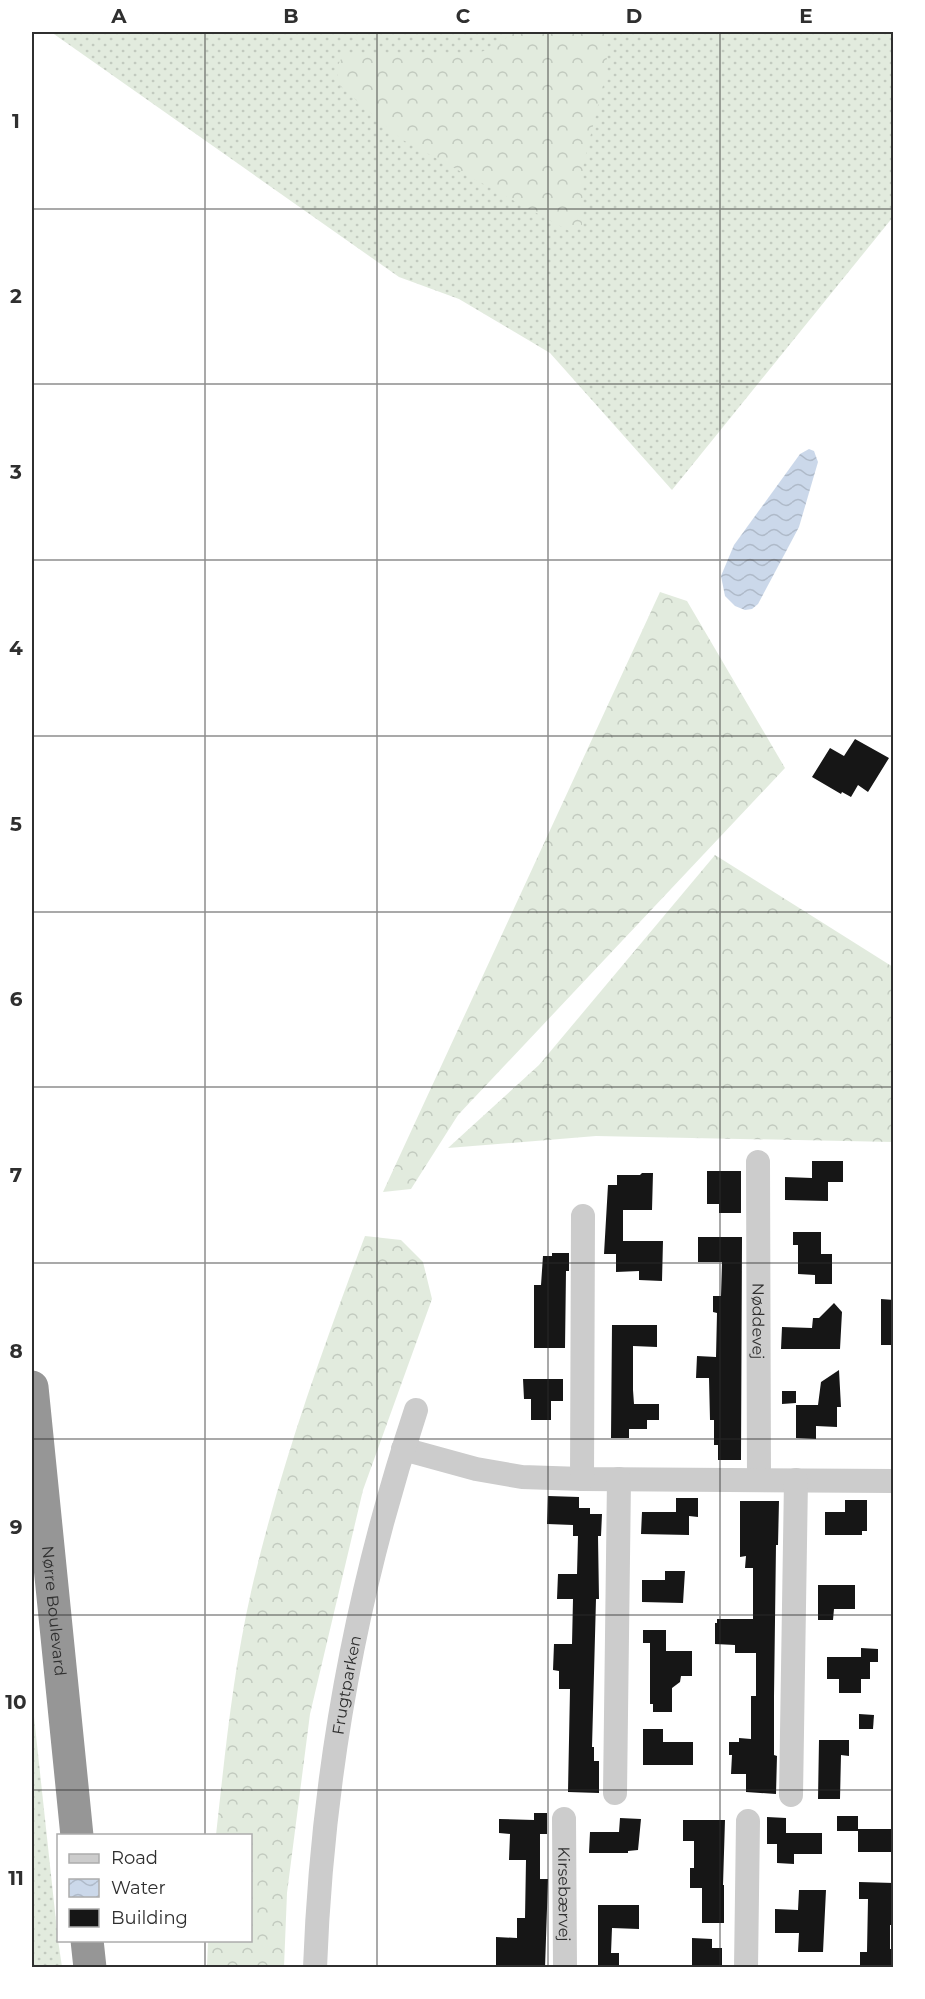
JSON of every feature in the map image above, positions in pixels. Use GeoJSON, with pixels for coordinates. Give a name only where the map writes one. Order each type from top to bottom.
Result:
{"type":"FeatureCollection","features":[{"type":"Feature","properties":{"kind":"highway","name":"Nørre Boulevard"},"geometry":{"type":"LineString","coordinates":[[32,1388],[76,1834]]}},
{"type":"Feature","properties":{"kind":"highway"},"geometry":{"type":"LineString","coordinates":[[87,1942],[90,1968]]}},
{"type":"Feature","properties":{"kind":"street","name":"Nøddevej"},"geometry":{"type":"LineString","coordinates":[[758,1162],[759,1480]]}},
{"type":"Feature","properties":{"kind":"street"},"geometry":{"type":"LineString","coordinates":[[582,1479],[583,1216]]}},
{"type":"Feature","properties":{"kind":"street","name":"Frugtparken"},"geometry":{"type":"LineString","coordinates":[[315,1968],[318,1895],[326,1816],[346,1679],[367,1577],[416,1410]]}},
{"type":"Feature","properties":{"kind":"street"},"geometry":{"type":"LineString","coordinates":[[404,1449],[476,1469],[522,1477],[894,1481]]}},
{"type":"Feature","properties":{"kind":"street"},"geometry":{"type":"LineString","coordinates":[[615,1793],[620,1479]]}},
{"type":"Feature","properties":{"kind":"street"},"geometry":{"type":"LineString","coordinates":[[791,1795],[796,1480]]}},
{"type":"Feature","properties":{"kind":"street","name":"Kirsebærvej"},"geometry":{"type":"LineString","coordinates":[[564,1819],[565,1968]]}},
{"type":"Feature","properties":{"kind":"street"},"geometry":{"type":"LineString","coordinates":[[746,1968],[747,1821]]}},
{"type":"Feature","properties":{"kind":"green space"},"geometry":{"type":"Polygon","coordinates":[[[51,32],[893,32],[893,217],[672,490],[550,353],[459,299],[399,277],[51,32]]]}},
{"type":"Feature","properties":{"kind":"green space"},"geometry":{"type":"Polygon","coordinates":[[[511,32],[612,32],[604,44],[608,65],[583,166],[582,225],[573,233],[401,139],[339,85],[337,67],[344,53],[475,54],[500,45],[511,32]]]}},
{"type":"Feature","properties":{"kind":"green space"},"geometry":{"type":"Polygon","coordinates":[[[660,592],[687,601],[785,768],[458,1115],[411,1189],[383,1192],[660,592]]]}},
{"type":"Feature","properties":{"kind":"green space"},"geometry":{"type":"Polygon","coordinates":[[[715,855],[893,967],[893,1142],[596,1136],[448,1148],[539,1065],[715,855]]]}},
{"type":"Feature","properties":{"kind":"green space"},"geometry":{"type":"Polygon","coordinates":[[[365,1236],[401,1240],[423,1262],[432,1299],[363,1490],[310,1714],[287,1893],[284,1967],[207,1967],[208,1942],[252,1942],[252,1834],[216,1834],[230,1713],[251,1592],[274,1501],[317,1368],[365,1236]]]}},
{"type":"Feature","properties":{"kind":"green space"},"geometry":{"type":"Polygon","coordinates":[[[32,1698],[57,1942],[62,1967],[32,1967],[32,1698]]]}},
{"type":"Feature","properties":{"kind":"water"},"geometry":{"type":"Polygon","coordinates":[[[809,449],[814,451],[818,462],[799,527],[758,604],[752,609],[745,610],[735,606],[725,596],[721,576],[734,545],[800,454],[809,449]]]}},
{"type":"Feature","properties":{"kind":"building"},"geometry":{"type":"Polygon","coordinates":[[[855,739],[889,758],[868,792],[858,785],[851,797],[842,792],[841,794],[812,777],[830,748],[844,756],[855,739]]]}},
{"type":"Feature","properties":{"kind":"building"},"geometry":{"type":"Polygon","coordinates":[[[812,1161],[843,1161],[843,1182],[828,1182],[828,1201],[785,1200],[785,1177],[812,1178],[812,1161]]]}},
{"type":"Feature","properties":{"kind":"building"},"geometry":{"type":"Polygon","coordinates":[[[707,1171],[741,1171],[741,1213],[719,1213],[719,1204],[707,1204],[707,1171]]]}},
{"type":"Feature","properties":{"kind":"building"},"geometry":{"type":"Polygon","coordinates":[[[653,1173],[652,1210],[623,1210],[623,1241],[663,1241],[662,1281],[639,1280],[639,1271],[616,1272],[616,1254],[604,1254],[608,1185],[617,1185],[617,1175],[640,1175],[653,1173]]]}},
{"type":"Feature","properties":{"kind":"building"},"geometry":{"type":"Polygon","coordinates":[[[793,1232],[821,1232],[821,1254],[832,1254],[832,1284],[815,1284],[815,1275],[798,1274],[798,1245],[793,1245],[793,1232]]]}},
{"type":"Feature","properties":{"kind":"building"},"geometry":{"type":"Polygon","coordinates":[[[698,1237],[742,1237],[741,1460],[718,1460],[718,1445],[714,1445],[714,1420],[710,1420],[709,1378],[696,1378],[697,1356],[716,1357],[717,1313],[713,1312],[713,1296],[721,1296],[722,1262],[698,1262],[698,1237]]]}},
{"type":"Feature","properties":{"kind":"building"},"geometry":{"type":"Polygon","coordinates":[[[552,1253],[569,1253],[569,1271],[566,1271],[565,1348],[534,1348],[534,1285],[541,1285],[543,1256],[552,1256],[552,1253]]]}},
{"type":"Feature","properties":{"kind":"building"},"geometry":{"type":"Polygon","coordinates":[[[881,1299],[894,1300],[894,1345],[881,1345],[881,1299]]]}},
{"type":"Feature","properties":{"kind":"building"},"geometry":{"type":"Polygon","coordinates":[[[834,1303],[842,1312],[840,1349],[781,1349],[782,1327],[812,1328],[813,1318],[819,1318],[834,1303]]]}},
{"type":"Feature","properties":{"kind":"building"},"geometry":{"type":"Polygon","coordinates":[[[612,1325],[657,1325],[657,1347],[633,1346],[633,1390],[634,1404],[659,1404],[659,1420],[647,1420],[647,1429],[629,1429],[629,1438],[611,1438],[612,1325]]]}},
{"type":"Feature","properties":{"kind":"building"},"geometry":{"type":"Polygon","coordinates":[[[839,1370],[841,1407],[837,1407],[837,1427],[816,1426],[816,1439],[796,1438],[796,1405],[818,1405],[821,1382],[839,1370]]]}},
{"type":"Feature","properties":{"kind":"building"},"geometry":{"type":"Polygon","coordinates":[[[523,1379],[563,1379],[563,1401],[551,1401],[551,1420],[531,1420],[531,1399],[524,1399],[523,1379]]]}},
{"type":"Feature","properties":{"kind":"building"},"geometry":{"type":"Polygon","coordinates":[[[782,1391],[796,1391],[796,1403],[782,1404],[782,1391]]]}},
{"type":"Feature","properties":{"kind":"building"},"geometry":{"type":"Polygon","coordinates":[[[548,1496],[579,1497],[579,1508],[590,1508],[590,1514],[602,1514],[601,1536],[598,1536],[599,1599],[596,1599],[592,1747],[594,1747],[594,1761],[599,1761],[599,1793],[568,1792],[570,1689],[559,1689],[559,1671],[553,1670],[554,1644],[572,1644],[573,1599],[557,1599],[558,1574],[577,1574],[578,1536],[573,1536],[573,1525],[547,1524],[548,1496]]]}},
{"type":"Feature","properties":{"kind":"building"},"geometry":{"type":"Polygon","coordinates":[[[676,1498],[698,1498],[698,1517],[689,1516],[689,1535],[641,1534],[642,1512],[676,1512],[676,1498]]]}},
{"type":"Feature","properties":{"kind":"building"},"geometry":{"type":"Polygon","coordinates":[[[845,1500],[867,1500],[867,1531],[862,1531],[862,1535],[825,1535],[825,1512],[845,1512],[845,1500]]]}},
{"type":"Feature","properties":{"kind":"building"},"geometry":{"type":"Polygon","coordinates":[[[740,1501],[779,1501],[778,1545],[776,1545],[774,1696],[776,1794],[746,1792],[746,1774],[731,1774],[732,1755],[729,1755],[729,1742],[739,1742],[739,1738],[751,1739],[751,1696],[756,1696],[756,1653],[735,1653],[735,1645],[715,1644],[717,1619],[753,1619],[753,1568],[745,1568],[746,1556],[740,1557],[740,1501]]]}},
{"type":"Feature","properties":{"kind":"building"},"geometry":{"type":"Polygon","coordinates":[[[665,1571],[685,1571],[683,1603],[642,1602],[642,1580],[665,1580],[665,1571]]]}},
{"type":"Feature","properties":{"kind":"building"},"geometry":{"type":"Polygon","coordinates":[[[818,1585],[855,1585],[855,1609],[834,1609],[833,1620],[818,1620],[818,1585]]]}},
{"type":"Feature","properties":{"kind":"building"},"geometry":{"type":"Polygon","coordinates":[[[643,1630],[666,1630],[666,1651],[692,1651],[692,1676],[681,1676],[680,1682],[672,1688],[672,1712],[653,1712],[653,1704],[650,1704],[650,1643],[643,1643],[643,1630]]]}},
{"type":"Feature","properties":{"kind":"building"},"geometry":{"type":"Polygon","coordinates":[[[861,1648],[878,1649],[878,1662],[870,1662],[870,1679],[861,1679],[861,1693],[839,1693],[839,1679],[827,1679],[827,1657],[861,1657],[861,1648]]]}},
{"type":"Feature","properties":{"kind":"building"},"geometry":{"type":"Polygon","coordinates":[[[859,1714],[874,1715],[873,1729],[859,1729],[859,1714]]]}},
{"type":"Feature","properties":{"kind":"building"},"geometry":{"type":"Polygon","coordinates":[[[643,1729],[663,1729],[663,1742],[693,1742],[693,1765],[643,1765],[643,1729]]]}},
{"type":"Feature","properties":{"kind":"building"},"geometry":{"type":"Polygon","coordinates":[[[819,1740],[849,1740],[849,1756],[841,1755],[840,1799],[818,1799],[819,1740]]]}},
{"type":"Feature","properties":{"kind":"building"},"geometry":{"type":"Polygon","coordinates":[[[534,1813],[547,1813],[547,1834],[540,1834],[540,1879],[548,1879],[545,1968],[496,1968],[496,1937],[517,1938],[517,1918],[525,1918],[526,1860],[509,1860],[510,1834],[499,1833],[499,1819],[534,1820],[534,1813]]]}},
{"type":"Feature","properties":{"kind":"building"},"geometry":{"type":"Polygon","coordinates":[[[837,1816],[858,1816],[858,1831],[837,1831],[837,1816]]]}},
{"type":"Feature","properties":{"kind":"building"},"geometry":{"type":"Polygon","coordinates":[[[767,1817],[786,1818],[786,1833],[822,1833],[822,1854],[794,1854],[794,1864],[777,1863],[777,1844],[767,1844],[767,1817]]]}},
{"type":"Feature","properties":{"kind":"building"},"geometry":{"type":"Polygon","coordinates":[[[620,1818],[641,1819],[638,1850],[628,1851],[628,1853],[589,1853],[590,1832],[619,1832],[620,1818]]]}},
{"type":"Feature","properties":{"kind":"building"},"geometry":{"type":"Polygon","coordinates":[[[683,1820],[725,1820],[724,1923],[702,1923],[702,1888],[690,1888],[690,1868],[694,1868],[694,1841],[683,1841],[683,1820]]]}},
{"type":"Feature","properties":{"kind":"building"},"geometry":{"type":"Polygon","coordinates":[[[858,1829],[894,1829],[894,1852],[858,1852],[858,1829]]]}},
{"type":"Feature","properties":{"kind":"building"},"geometry":{"type":"Polygon","coordinates":[[[859,1882],[894,1883],[894,1925],[890,1925],[890,1949],[894,1949],[894,1968],[860,1968],[860,1952],[867,1952],[868,1899],[859,1899],[859,1882]]]}},
{"type":"Feature","properties":{"kind":"building"},"geometry":{"type":"Polygon","coordinates":[[[799,1890],[826,1890],[823,1952],[798,1952],[799,1933],[775,1933],[775,1909],[798,1910],[799,1890]]]}},
{"type":"Feature","properties":{"kind":"building"},"geometry":{"type":"Polygon","coordinates":[[[598,1905],[639,1905],[639,1929],[612,1928],[611,1953],[619,1953],[619,1966],[598,1968],[598,1905]]]}},
{"type":"Feature","properties":{"kind":"building"},"geometry":{"type":"Polygon","coordinates":[[[692,1938],[712,1939],[712,1948],[722,1948],[722,1968],[692,1968],[692,1938]]]}}]}
